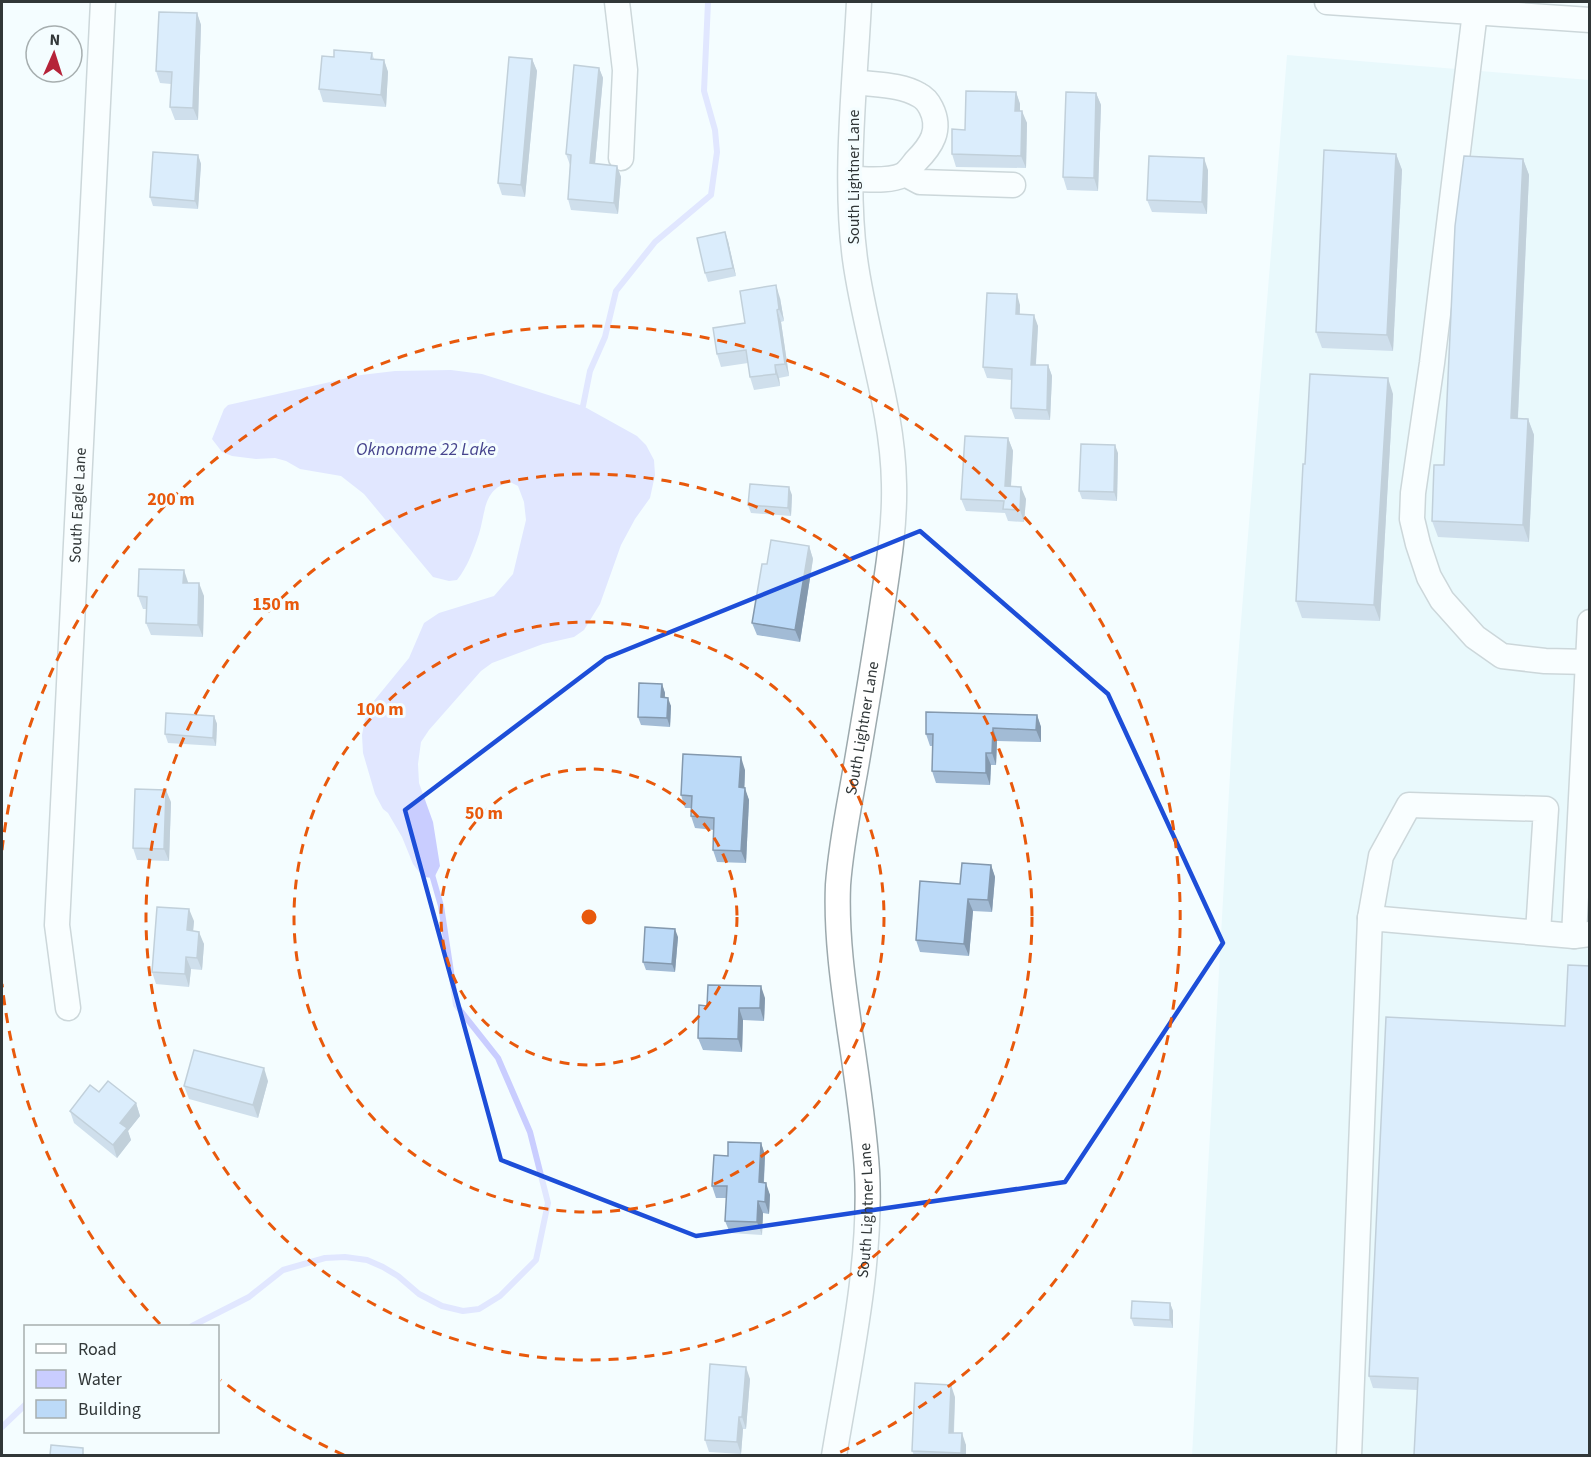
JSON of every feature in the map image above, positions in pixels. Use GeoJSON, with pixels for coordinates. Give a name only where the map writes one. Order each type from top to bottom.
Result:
{"type":"FeatureCollection","features":[{"type":"Feature","properties":{"kind":"street","name":"South Eagle Lane"},"geometry":{"type":"LineString","coordinates":[[68,1008],[57,926],[103,2]]}},
{"type":"Feature","properties":{"kind":"street"},"geometry":{"type":"LineString","coordinates":[[617,2],[625,70],[621,158]]}},
{"type":"Feature","properties":{"kind":"street","name":"South Lightner Lane"},"geometry":{"type":"LineString","coordinates":[[834,1455],[859,1300],[868,1227],[867,1168],[859,1089],[839,952],[838,883],[886,580],[894,495],[890,433],[855,260],[852,230],[859,2]]}},
{"type":"Feature","properties":{"kind":"street"},"geometry":{"type":"LineString","coordinates":[[1327,2],[1420,5],[1475,12],[1590,20]]}},
{"type":"Feature","properties":{"kind":"street"},"geometry":{"type":"LineString","coordinates":[[1475,12],[1432,363],[1413,494],[1412,519],[1430,577],[1442,600],[1475,638],[1502,656],[1545,661],[1588,662]]}},
{"type":"Feature","properties":{"kind":"street"},"geometry":{"type":"LineString","coordinates":[[852,179],[892,178],[905,174],[933,141],[936,126],[934,114],[927,100],[918,94],[903,89],[855,82]]}},
{"type":"Feature","properties":{"kind":"street"},"geometry":{"type":"LineString","coordinates":[[905,174],[920,182],[1013,185]]}},
{"type":"Feature","properties":{"kind":"street"},"geometry":{"type":"LineString","coordinates":[[1370,918],[1582,935],[1583,765],[1590,622]]}},
{"type":"Feature","properties":{"kind":"street"},"geometry":{"type":"LineString","coordinates":[[1349,1455],[1370,918],[1381,856],[1409,805],[1546,808],[1538,932]]}},
{"type":"Feature","properties":{"kind":"highlighted area"},"geometry":{"type":"Polygon","coordinates":[[[920,531],[1108,694],[1223,943],[1065,1182],[696,1236],[501,1160],[405,810],[606,658],[920,531]]]}},
{"type":"Feature","properties":{"kind":"shaded area"},"geometry":{"type":"Polygon","coordinates":[[[1287,55],[1589,80],[1589,1455],[1192,1456],[1233,720],[1287,55]]]}},
{"type":"Feature","properties":{"kind":"water","name":"Oknoname 22 Lake"},"geometry":{"type":"Polygon","coordinates":[[[451,370],[482,374],[583,406],[637,436],[646,445],[654,460],[655,475],[650,498],[621,545],[600,604],[584,630],[574,637],[543,644],[492,663],[481,671],[421,742],[418,764],[419,783],[433,822],[440,866],[434,878],[423,877],[413,864],[402,837],[375,794],[363,753],[362,735],[365,719],[373,702],[409,658],[424,623],[439,613],[494,596],[513,574],[526,520],[524,502],[518,486],[510,482],[501,485],[490,495],[479,534],[467,564],[457,580],[449,581],[433,577],[364,494],[341,476],[300,469],[275,458],[256,459],[232,456],[222,452],[212,439],[224,409],[228,405],[361,375],[395,371],[451,370]]]}},
{"type":"Feature","properties":{"kind":"building"},"geometry":{"type":"Polygon","coordinates":[[[159,12],[197,13],[193,108],[170,107],[172,72],[156,71],[159,12]]]}},
{"type":"Feature","properties":{"kind":"building"},"geometry":{"type":"Polygon","coordinates":[[[334,50],[372,53],[371,59],[384,60],[381,95],[319,89],[322,56],[334,57],[334,50]]]}},
{"type":"Feature","properties":{"kind":"building"},"geometry":{"type":"Polygon","coordinates":[[[509,57],[532,59],[521,185],[498,183],[509,57]]]}},
{"type":"Feature","properties":{"kind":"building"},"geometry":{"type":"Polygon","coordinates":[[[574,65],[599,68],[590,163],[617,166],[614,203],[568,199],[571,155],[566,154],[574,65]]]}},
{"type":"Feature","properties":{"kind":"building"},"geometry":{"type":"Polygon","coordinates":[[[966,91],[1016,92],[1015,111],[1022,111],[1021,156],[952,154],[952,129],[965,130],[966,91]]]}},
{"type":"Feature","properties":{"kind":"building"},"geometry":{"type":"Polygon","coordinates":[[[1066,92],[1096,93],[1094,178],[1063,177],[1066,92]]]}},
{"type":"Feature","properties":{"kind":"building"},"geometry":{"type":"Polygon","coordinates":[[[1324,150],[1396,154],[1387,335],[1316,332],[1324,150]]]}},
{"type":"Feature","properties":{"kind":"building"},"geometry":{"type":"Polygon","coordinates":[[[153,152],[198,155],[195,201],[150,197],[153,152]]]}},
{"type":"Feature","properties":{"kind":"building"},"geometry":{"type":"Polygon","coordinates":[[[1149,156],[1204,158],[1202,202],[1147,200],[1149,156]]]}},
{"type":"Feature","properties":{"kind":"building"},"geometry":{"type":"Polygon","coordinates":[[[1464,156],[1523,159],[1511,418],[1528,419],[1523,525],[1432,521],[1434,465],[1444,465],[1455,226],[1464,156]]]}},
{"type":"Feature","properties":{"kind":"building"},"geometry":{"type":"Polygon","coordinates":[[[725,232],[733,268],[705,273],[697,238],[725,232]]]}},
{"type":"Feature","properties":{"kind":"building"},"geometry":{"type":"Polygon","coordinates":[[[776,285],[779,309],[777,310],[785,364],[775,365],[776,374],[750,377],[746,350],[717,354],[713,328],[745,323],[740,291],[776,285]]]}},
{"type":"Feature","properties":{"kind":"building"},"geometry":{"type":"Polygon","coordinates":[[[987,293],[1017,294],[1016,314],[1034,315],[1031,365],[1048,365],[1047,410],[1011,408],[1012,369],[983,367],[987,293]]]}},
{"type":"Feature","properties":{"kind":"building"},"geometry":{"type":"Polygon","coordinates":[[[1310,374],[1388,378],[1374,605],[1296,601],[1310,374]]]}},
{"type":"Feature","properties":{"kind":"building"},"geometry":{"type":"Polygon","coordinates":[[[965,436],[1008,438],[1005,486],[1021,487],[1020,510],[1003,509],[1004,501],[961,499],[965,436]]]}},
{"type":"Feature","properties":{"kind":"building"},"geometry":{"type":"Polygon","coordinates":[[[1081,444],[1115,445],[1114,492],[1079,491],[1081,444]]]}},
{"type":"Feature","properties":{"kind":"building"},"geometry":{"type":"Polygon","coordinates":[[[750,484],[789,487],[788,508],[748,505],[750,484]]]}},
{"type":"Feature","properties":{"kind":"building"},"geometry":{"type":"Polygon","coordinates":[[[771,540],[809,546],[795,630],[752,623],[762,564],[767,564],[771,540]]]}},
{"type":"Feature","properties":{"kind":"building"},"geometry":{"type":"Polygon","coordinates":[[[139,569],[184,570],[183,583],[199,583],[198,625],[146,623],[147,597],[138,596],[139,569]]]}},
{"type":"Feature","properties":{"kind":"building"},"geometry":{"type":"Polygon","coordinates":[[[639,683],[662,684],[661,697],[668,698],[667,718],[638,717],[639,683]]]}},
{"type":"Feature","properties":{"kind":"building"},"geometry":{"type":"Polygon","coordinates":[[[926,712],[1037,715],[1036,730],[993,728],[992,753],[986,753],[986,773],[932,771],[933,734],[926,734],[926,712]]]}},
{"type":"Feature","properties":{"kind":"building"},"geometry":{"type":"Polygon","coordinates":[[[166,713],[214,716],[213,738],[165,734],[166,713]]]}},
{"type":"Feature","properties":{"kind":"building"},"geometry":{"type":"Polygon","coordinates":[[[683,754],[741,757],[739,787],[745,788],[741,851],[713,850],[714,818],[691,816],[692,796],[681,795],[683,754]]]}},
{"type":"Feature","properties":{"kind":"building"},"geometry":{"type":"Polygon","coordinates":[[[135,789],[166,790],[164,849],[133,848],[135,789]]]}},
{"type":"Feature","properties":{"kind":"building"},"geometry":{"type":"Polygon","coordinates":[[[962,863],[991,865],[988,900],[968,899],[964,944],[916,940],[920,881],[960,884],[962,863]]]}},
{"type":"Feature","properties":{"kind":"building"},"geometry":{"type":"Polygon","coordinates":[[[157,907],[189,909],[187,930],[199,932],[197,958],[186,957],[185,974],[152,972],[157,907]]]}},
{"type":"Feature","properties":{"kind":"building"},"geometry":{"type":"Polygon","coordinates":[[[645,927],[675,929],[672,964],[643,962],[645,927]]]}},
{"type":"Feature","properties":{"kind":"building"},"geometry":{"type":"Polygon","coordinates":[[[1568,965],[1590,966],[1590,1455],[1414,1455],[1418,1378],[1369,1376],[1386,1017],[1565,1026],[1568,965]]]}},
{"type":"Feature","properties":{"kind":"building"},"geometry":{"type":"Polygon","coordinates":[[[708,985],[761,986],[760,1008],[739,1008],[738,1039],[698,1038],[699,1005],[707,1006],[708,985]]]}},
{"type":"Feature","properties":{"kind":"building"},"geometry":{"type":"Polygon","coordinates":[[[194,1050],[264,1068],[253,1105],[184,1086],[194,1050]]]}},
{"type":"Feature","properties":{"kind":"building"},"geometry":{"type":"Polygon","coordinates":[[[108,1081],[136,1103],[120,1123],[127,1128],[113,1145],[70,1111],[90,1085],[99,1092],[108,1081]]]}},
{"type":"Feature","properties":{"kind":"building"},"geometry":{"type":"Polygon","coordinates":[[[728,1142],[761,1143],[759,1182],[766,1183],[765,1202],[758,1201],[757,1222],[725,1221],[727,1186],[712,1186],[714,1155],[728,1156],[728,1142]]]}},
{"type":"Feature","properties":{"kind":"building"},"geometry":{"type":"Polygon","coordinates":[[[1132,1301],[1170,1303],[1170,1320],[1131,1318],[1132,1301]]]}},
{"type":"Feature","properties":{"kind":"building"},"geometry":{"type":"Polygon","coordinates":[[[710,1364],[746,1367],[742,1417],[739,1417],[737,1442],[705,1440],[710,1364]]]}},
{"type":"Feature","properties":{"kind":"building"},"geometry":{"type":"Polygon","coordinates":[[[915,1383],[951,1385],[949,1433],[962,1433],[961,1453],[912,1451],[915,1383]]]}},
{"type":"Feature","properties":{"kind":"building"},"geometry":{"type":"Polygon","coordinates":[[[51,1445],[83,1448],[83,1455],[50,1455],[51,1445]]]}},
{"type":"Feature","properties":{"kind":"waterway"},"geometry":{"type":"LineString","coordinates":[[578,411],[583,406],[590,371],[605,337],[616,291],[655,242],[711,195],[717,152],[715,130],[704,91],[708,2]]}},
{"type":"Feature","properties":{"kind":"waterway"},"geometry":{"type":"LineString","coordinates":[[194,1325],[249,1297],[283,1270],[325,1258],[345,1257],[367,1260],[398,1276],[419,1294],[442,1306],[463,1311],[479,1309],[500,1296],[536,1260],[548,1203],[530,1132],[498,1058],[456,1005],[441,906],[431,871]]}},
{"type":"Feature","properties":{"kind":"waterway"},"geometry":{"type":"LineString","coordinates":[[2,1427],[24,1406]]}}]}
